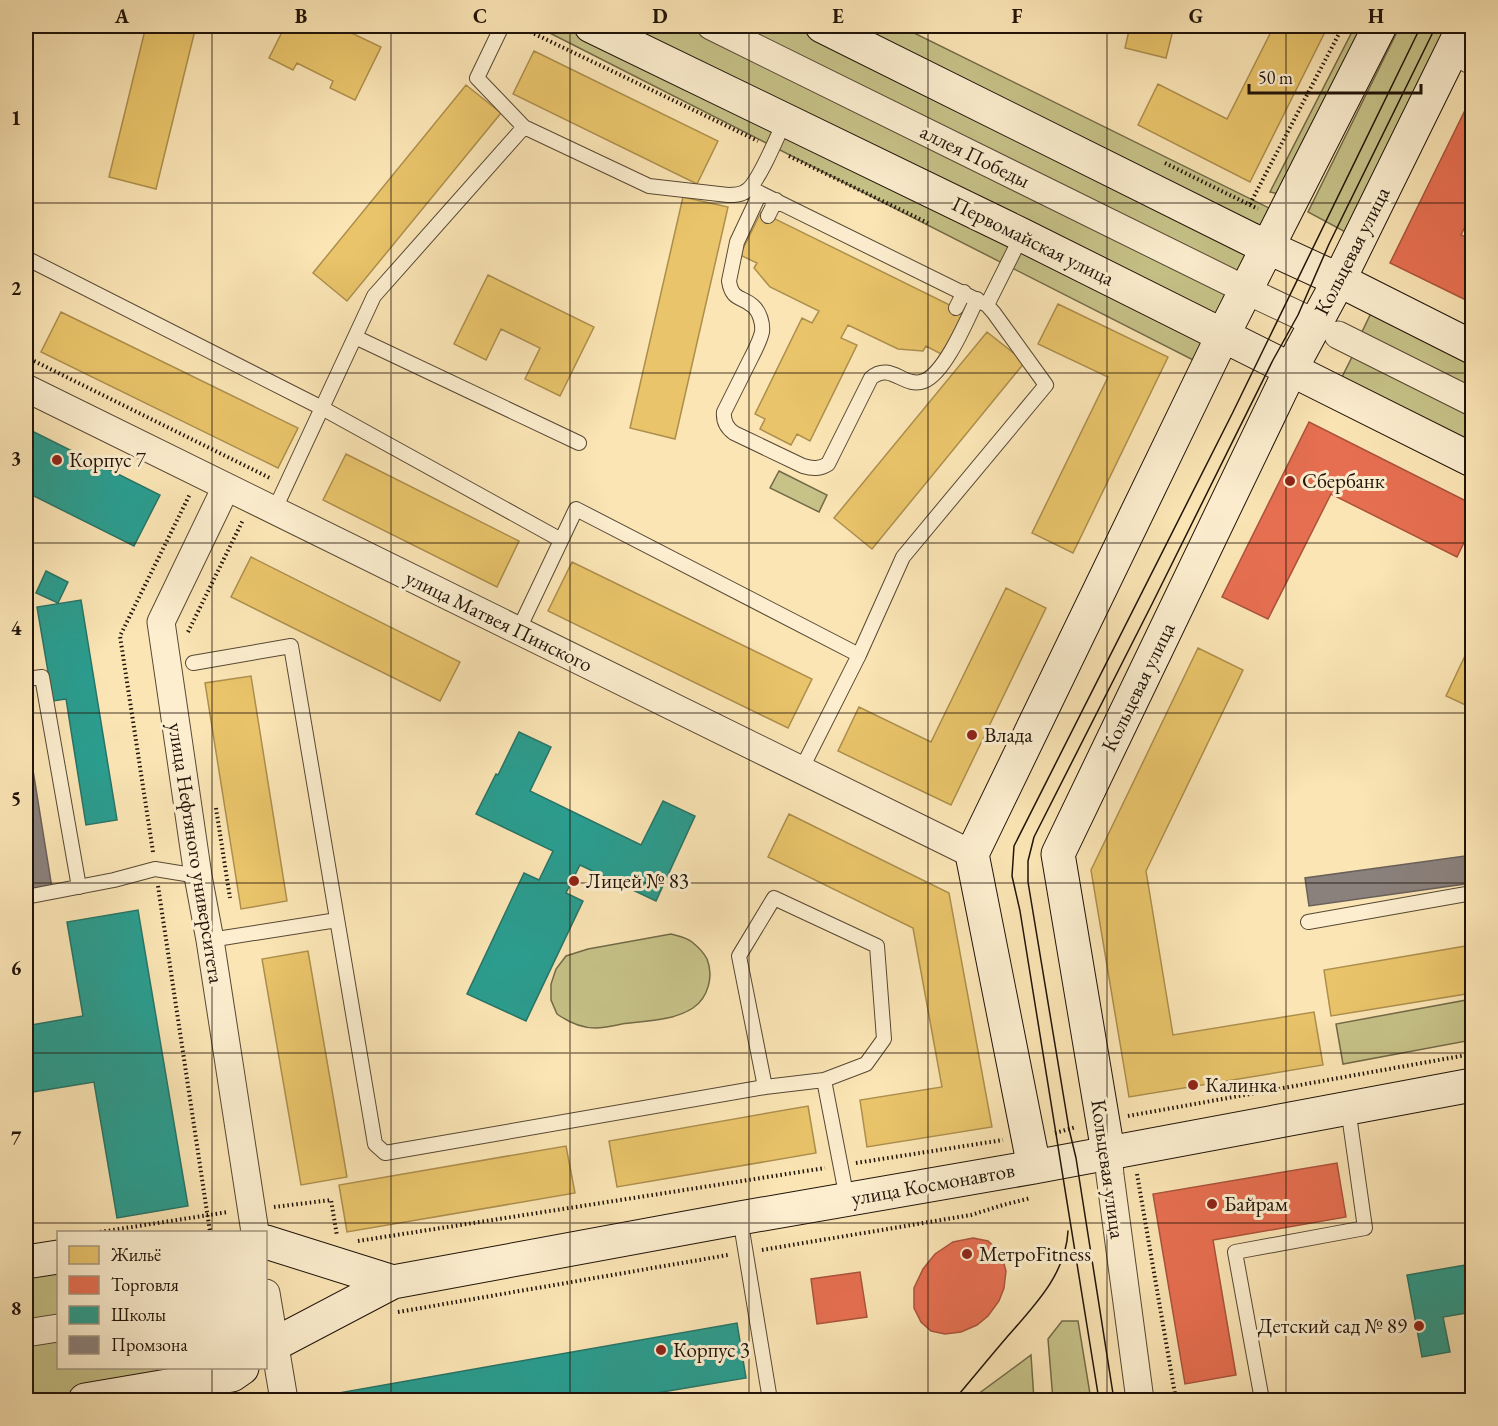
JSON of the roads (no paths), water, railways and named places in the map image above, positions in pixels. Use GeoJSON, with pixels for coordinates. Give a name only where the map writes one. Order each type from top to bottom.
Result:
{"type":"FeatureCollection","features":[{"type":"Feature","properties":{"kind":"street","name":"Первомайская улица"},"geometry":{"type":"LineString","coordinates":[[591,26],[1022,235],[1473,460]]}},
{"type":"Feature","properties":{"kind":"street","name":"аллея Победы"},"geometry":{"type":"LineString","coordinates":[[711,26],[1307,319]]}},
{"type":"Feature","properties":{"kind":"street"},"geometry":{"type":"LineString","coordinates":[[1032,1167],[972,854],[1223,335],[1380,26]]}},
{"type":"Feature","properties":{"kind":"street","name":"Кольцевая улица"},"geometry":{"type":"LineString","coordinates":[[1140,1401],[1109,1163],[1058,854],[1291,369],[1461,62],[1464,26]]}},
{"type":"Feature","properties":{"kind":"street"},"geometry":{"type":"LineString","coordinates":[[834,28],[1268,248],[1339,280],[1473,347]]}},
{"type":"Feature","properties":{"kind":"street"},"geometry":{"type":"LineString","coordinates":[[1338,335],[1473,402]]}},
{"type":"Feature","properties":{"kind":"street","name":"улица Матвея Пинского"},"geometry":{"type":"LineString","coordinates":[[26,388],[972,854]]}},
{"type":"Feature","properties":{"kind":"street","name":"улица Нефтяного университета"},"geometry":{"type":"LineString","coordinates":[[226,487],[161,622],[198,876],[223,938],[253,1220]]}},
{"type":"Feature","properties":{"kind":"street","name":"улица Космонавтов"},"geometry":{"type":"LineString","coordinates":[[270,1347],[395,1297],[740,1218],[1032,1167],[1109,1163],[1348,1108],[1473,1085]]}},
{"type":"Feature","properties":{"kind":"street","name":"улица Космонавтов"},"geometry":{"type":"LineString","coordinates":[[267,1242],[395,1297]]}},
{"type":"Feature","properties":{"kind":"street"},"geometry":{"type":"LineString","coordinates":[[26,1262],[57,1257]]}},
{"type":"Feature","properties":{"kind":"street"},"geometry":{"type":"LineString","coordinates":[[267,1306],[270,1347],[284,1401]]}},
{"type":"Feature","properties":{"kind":"street"},"geometry":{"type":"LineString","coordinates":[[26,1333],[57,1328]]}},
{"type":"Feature","properties":{"kind":"street"},"geometry":{"type":"LineString","coordinates":[[85,1401],[232,1375],[241,1369]]}},
{"type":"Feature","properties":{"kind":"lane"},"geometry":{"type":"LineString","coordinates":[[502,26],[477,78],[524,127],[649,186],[728,195],[755,190],[964,292],[982,302],[994,313],[1046,386],[903,557],[859,655],[801,770]]}},
{"type":"Feature","properties":{"kind":"lane"},"geometry":{"type":"LineString","coordinates":[[785,120],[755,182],[755,190],[737,242],[729,281],[735,295],[753,306],[762,325],[759,340],[724,412],[727,427],[734,433],[803,466],[814,469],[828,464],[871,378],[884,372],[914,383],[931,377],[951,353],[1022,235]]}},
{"type":"Feature","properties":{"kind":"lane"},"geometry":{"type":"LineString","coordinates":[[264,506],[286,486],[374,296],[524,127]]}},
{"type":"Feature","properties":{"kind":"lane"},"geometry":{"type":"LineString","coordinates":[[768,216],[776,200]]}},
{"type":"Feature","properties":{"kind":"lane"},"geometry":{"type":"LineString","coordinates":[[26,258],[322,408],[561,540]]}},
{"type":"Feature","properties":{"kind":"lane"},"geometry":{"type":"LineString","coordinates":[[956,308],[964,292]]}},
{"type":"Feature","properties":{"kind":"lane"},"geometry":{"type":"LineString","coordinates":[[355,337],[579,442]]}},
{"type":"Feature","properties":{"kind":"lane"},"geometry":{"type":"LineString","coordinates":[[518,631],[576,509],[859,655]]}},
{"type":"Feature","properties":{"kind":"lane"},"geometry":{"type":"LineString","coordinates":[[193,663],[291,646],[375,1144],[385,1153],[765,1087],[824,1080],[866,1064],[884,1039],[877,946],[774,898],[739,956],[765,1087]]}},
{"type":"Feature","properties":{"kind":"lane"},"geometry":{"type":"LineString","coordinates":[[26,679],[42,676],[79,887]]}},
{"type":"Feature","properties":{"kind":"lane"},"geometry":{"type":"LineString","coordinates":[[26,897],[155,869],[198,876]]}},
{"type":"Feature","properties":{"kind":"lane"},"geometry":{"type":"LineString","coordinates":[[1308,922],[1473,893]]}},
{"type":"Feature","properties":{"kind":"lane"},"geometry":{"type":"LineString","coordinates":[[223,938],[337,920]]}},
{"type":"Feature","properties":{"kind":"lane"},"geometry":{"type":"LineString","coordinates":[[824,1080],[847,1199]]}},
{"type":"Feature","properties":{"kind":"lane"},"geometry":{"type":"LineString","coordinates":[[1262,1401],[1234,1252],[1365,1228],[1348,1108]]}},
{"type":"Feature","properties":{"kind":"lane"},"geometry":{"type":"LineString","coordinates":[[740,1218],[770,1401]]}},
{"type":"Feature","properties":{"kind":"tram line"},"geometry":{"type":"LineString","coordinates":[[1099,1400],[1020,911],[1012,876],[1014,846],[1232,414],[1421,26]]}},
{"type":"Feature","properties":{"kind":"tram line"},"geometry":{"type":"LineString","coordinates":[[1114,1400],[1076,1158],[1069,1129],[1028,882],[1028,861],[1034,837],[1273,360],[1298,315],[1329,244],[1436,26]]}},
{"type":"Feature","properties":{"kind":"tram line"},"geometry":{"type":"LineString","coordinates":[[954,1400],[1047,1289],[1061,1261],[1068,1231]]}},
{"type":"Feature","properties":{"kind":"place","name":"Корпус 7"},"geometry":{"type":"Point","coordinates":[57,460]}},
{"type":"Feature","properties":{"kind":"place","name":"Сбербанк"},"geometry":{"type":"Point","coordinates":[1290,481]}},
{"type":"Feature","properties":{"kind":"place","name":"Влада"},"geometry":{"type":"Point","coordinates":[972,735]}},
{"type":"Feature","properties":{"kind":"place","name":"Лицей № 83"},"geometry":{"type":"Point","coordinates":[574,881]}},
{"type":"Feature","properties":{"kind":"place","name":"Калинка"},"geometry":{"type":"Point","coordinates":[1193,1085]}},
{"type":"Feature","properties":{"kind":"place","name":"Байрам"},"geometry":{"type":"Point","coordinates":[1212,1204]}},
{"type":"Feature","properties":{"kind":"place","name":"МетроFitness"},"geometry":{"type":"Point","coordinates":[967,1254]}},
{"type":"Feature","properties":{"kind":"place","name":"Детский сад № 89"},"geometry":{"type":"Point","coordinates":[1419,1326]}},
{"type":"Feature","properties":{"kind":"place","name":"Корпус 3"},"geometry":{"type":"Point","coordinates":[661,1350]}}]}
